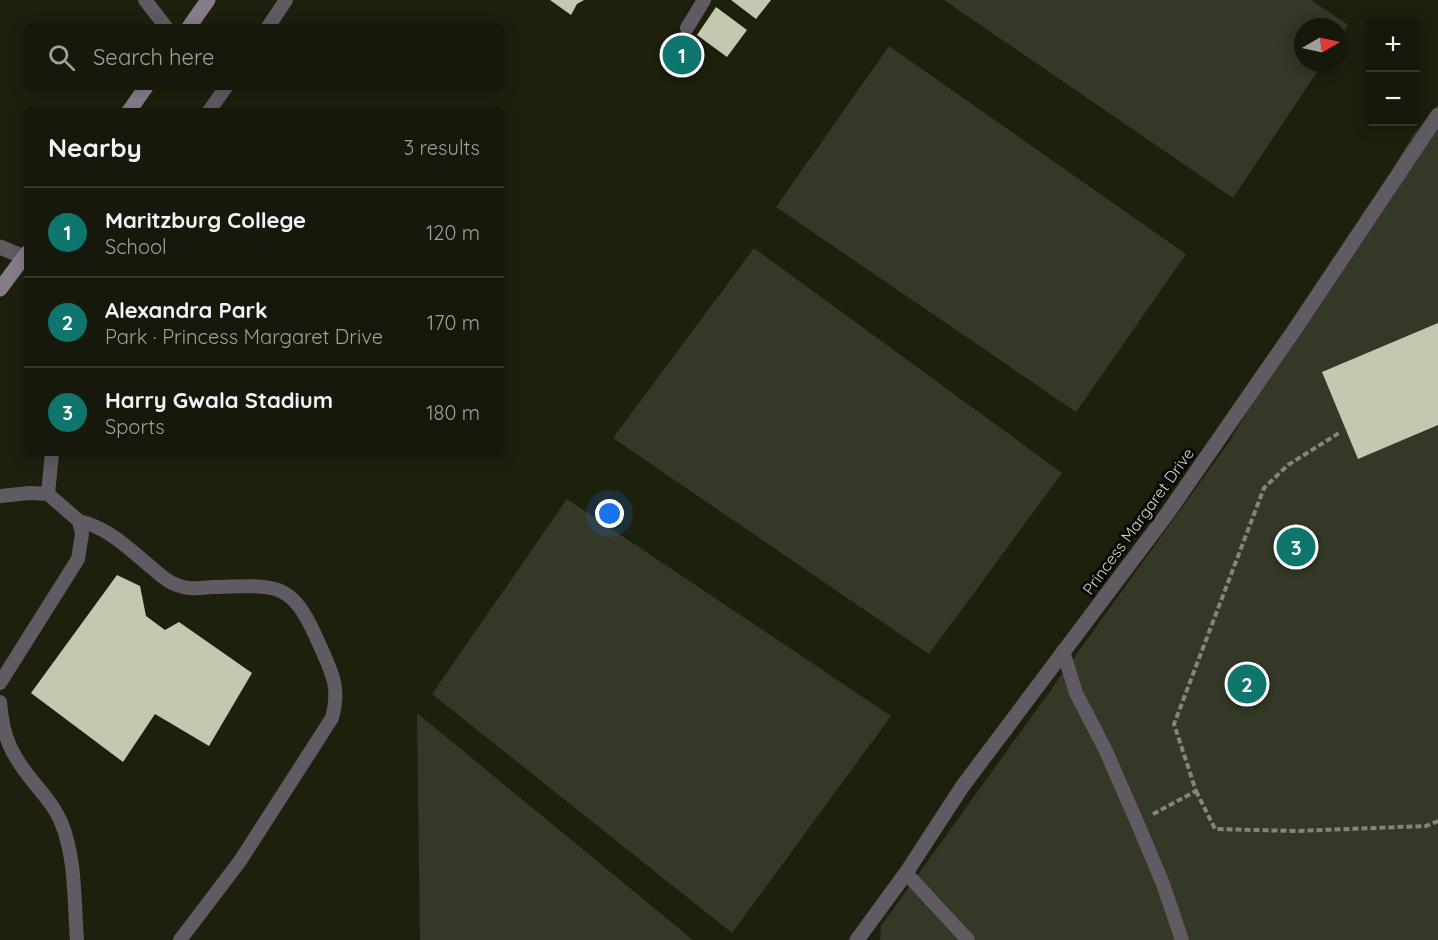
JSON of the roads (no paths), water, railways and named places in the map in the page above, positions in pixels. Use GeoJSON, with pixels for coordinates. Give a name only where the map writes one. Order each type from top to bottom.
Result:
{"type":"FeatureCollection","features":[{"type":"Feature","properties":{"kind":"street"},"geometry":{"type":"LineString","coordinates":[[191,24],[208,0]]}},
{"type":"Feature","properties":{"kind":"street"},"geometry":{"type":"LineString","coordinates":[[131,108],[144,90]]}},
{"type":"Feature","properties":{"kind":"street","name":"Princess Margaret Drive"},"geometry":{"type":"LineString","coordinates":[[857,940],[906,873],[962,787],[1167,514],[1295,329],[1438,115]]}},
{"type":"Feature","properties":{"kind":"street"},"geometry":{"type":"LineString","coordinates":[[0,247],[24,254]]}},
{"type":"Feature","properties":{"kind":"street"},"geometry":{"type":"LineString","coordinates":[[0,289],[24,258]]}},
{"type":"Feature","properties":{"kind":"lane"},"geometry":{"type":"LineString","coordinates":[[145,0],[164,24]]}},
{"type":"Feature","properties":{"kind":"lane"},"geometry":{"type":"LineString","coordinates":[[270,24],[286,0]]}},
{"type":"Feature","properties":{"kind":"lane"},"geometry":{"type":"LineString","coordinates":[[687,28],[704,0]]}},
{"type":"Feature","properties":{"kind":"lane"},"geometry":{"type":"LineString","coordinates":[[211,108],[224,90]]}},
{"type":"Feature","properties":{"kind":"lane"},"geometry":{"type":"LineString","coordinates":[[48,494],[52,456]]}},
{"type":"Feature","properties":{"kind":"lane"},"geometry":{"type":"LineString","coordinates":[[0,496],[48,494],[79,521],[96,525],[108,532],[161,576],[177,585],[190,588],[260,586],[278,589],[293,598],[305,612],[335,682],[337,701],[332,718],[240,861],[180,940]]}},
{"type":"Feature","properties":{"kind":"lane"},"geometry":{"type":"LineString","coordinates":[[0,683],[78,559],[82,534],[79,521]]}},
{"type":"Feature","properties":{"kind":"lane"},"geometry":{"type":"LineString","coordinates":[[1063,651],[1076,693],[1105,749],[1137,822],[1182,940]]}},
{"type":"Feature","properties":{"kind":"lane"},"geometry":{"type":"LineString","coordinates":[[0,702],[3,731],[10,748],[61,821],[73,881],[77,940]]}},
{"type":"Feature","properties":{"kind":"lane"},"geometry":{"type":"LineString","coordinates":[[906,873],[968,940]]}},
{"type":"Feature","properties":{"kind":"place","name":"Maritzburg College"},"geometry":{"type":"Point","coordinates":[682,55]}},
{"type":"Feature","properties":{"kind":"place","name":"Harry Gwala Stadium"},"geometry":{"type":"Point","coordinates":[1296,547]}},
{"type":"Feature","properties":{"kind":"place","name":"Alexandra Park"},"geometry":{"type":"Point","coordinates":[1247,684]}}]}
